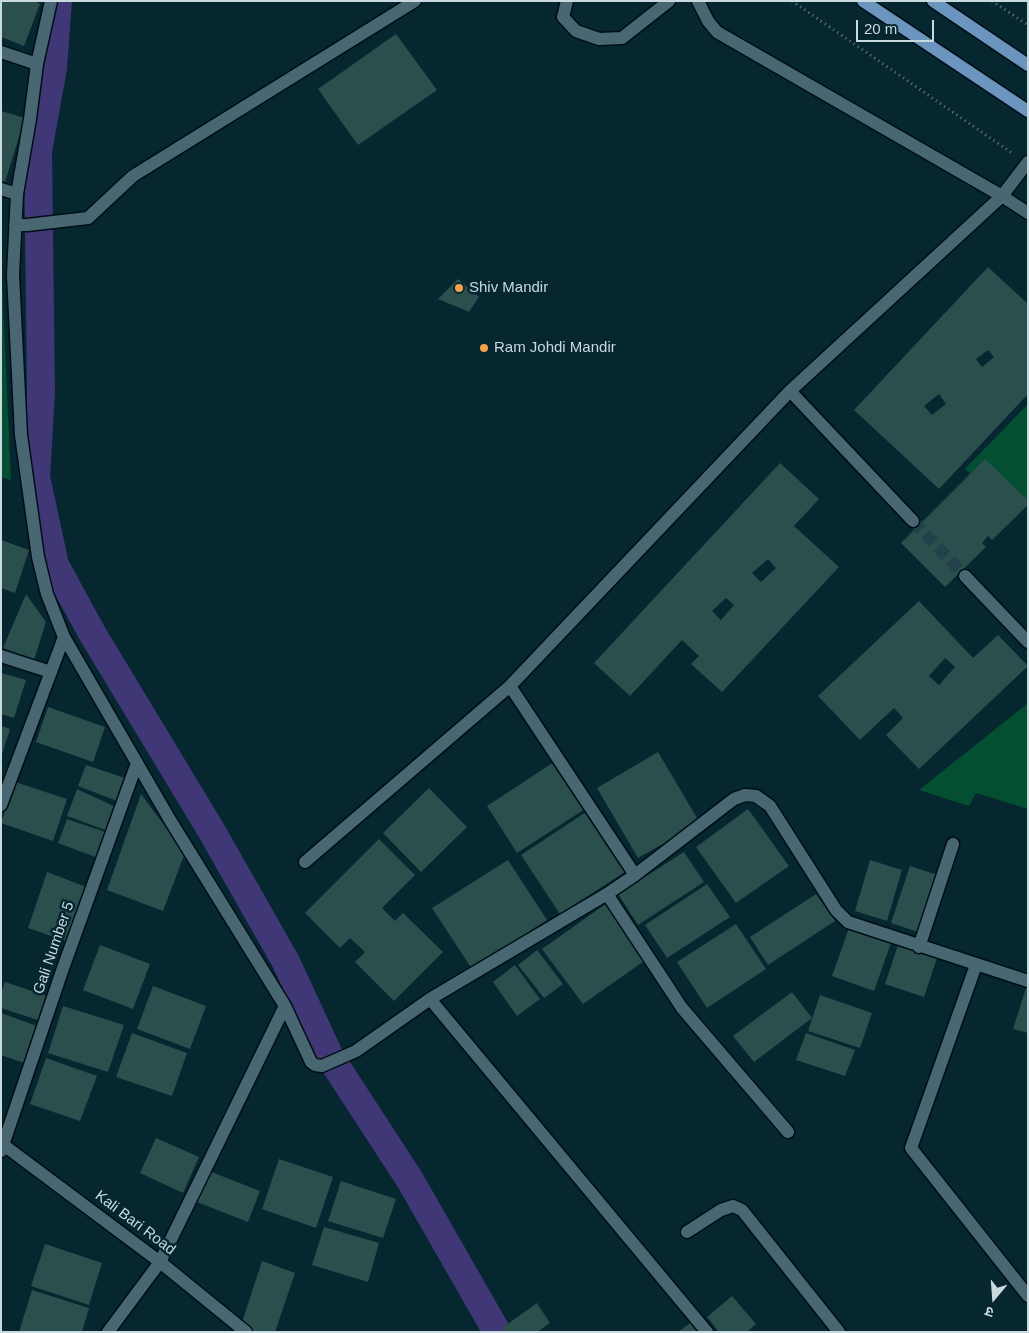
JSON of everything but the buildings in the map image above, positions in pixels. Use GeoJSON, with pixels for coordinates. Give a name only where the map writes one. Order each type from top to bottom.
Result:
{"type":"FeatureCollection","features":[{"type":"Feature","properties":{"kind":"main road"},"geometry":{"type":"LineString","coordinates":[[863,1],[1028,111]]}},
{"type":"Feature","properties":{"kind":"main road"},"geometry":{"type":"LineString","coordinates":[[933,1],[1028,65]]}},
{"type":"Feature","properties":{"kind":"street"},"geometry":{"type":"LineString","coordinates":[[51,1],[37,64],[17,194],[21,225],[13,275],[21,435],[38,557],[47,594],[64,637],[170,820],[285,1006],[312,1062],[315,1065],[322,1066],[356,1051],[430,999],[607,894],[635,875],[734,798],[745,795],[756,796],[770,806],[836,910],[848,922],[1028,982]]}},
{"type":"Feature","properties":{"kind":"street"},"geometry":{"type":"LineString","coordinates":[[21,225],[88,218],[133,176],[415,1]]}},
{"type":"Feature","properties":{"kind":"street"},"geometry":{"type":"LineString","coordinates":[[566,1],[563,17],[576,31],[599,39],[622,38],[669,1]]}},
{"type":"Feature","properties":{"kind":"street"},"geometry":{"type":"LineString","coordinates":[[698,1],[708,21],[717,32],[1002,196],[1028,213]]}},
{"type":"Feature","properties":{"kind":"street"},"geometry":{"type":"LineString","coordinates":[[1,52],[37,64]]}},
{"type":"Feature","properties":{"kind":"street"},"geometry":{"type":"LineString","coordinates":[[305,862],[510,686],[790,392],[1002,196],[1027,163]]}},
{"type":"Feature","properties":{"kind":"street"},"geometry":{"type":"LineString","coordinates":[[1,189],[17,194]]}},
{"type":"Feature","properties":{"kind":"street"},"geometry":{"type":"LineString","coordinates":[[790,392],[913,521]]}},
{"type":"Feature","properties":{"kind":"street"},"geometry":{"type":"LineString","coordinates":[[965,576],[1028,642]]}},
{"type":"Feature","properties":{"kind":"street"},"geometry":{"type":"LineString","coordinates":[[1,805],[64,637]]}},
{"type":"Feature","properties":{"kind":"street"},"geometry":{"type":"LineString","coordinates":[[1,656],[51,672]]}},
{"type":"Feature","properties":{"kind":"street"},"geometry":{"type":"LineString","coordinates":[[510,686],[635,875]]}},
{"type":"Feature","properties":{"kind":"street","name":"Gali Number 5"},"geometry":{"type":"LineString","coordinates":[[2,1146],[101,860],[137,763]]}},
{"type":"Feature","properties":{"kind":"street"},"geometry":{"type":"LineString","coordinates":[[919,947],[953,844]]}},
{"type":"Feature","properties":{"kind":"street"},"geometry":{"type":"LineString","coordinates":[[607,894],[682,1008],[788,1132]]}},
{"type":"Feature","properties":{"kind":"street"},"geometry":{"type":"LineString","coordinates":[[976,965],[911,1148],[1028,1296]]}},
{"type":"Feature","properties":{"kind":"street"},"geometry":{"type":"LineString","coordinates":[[430,999],[707,1332]]}},
{"type":"Feature","properties":{"kind":"street"},"geometry":{"type":"LineString","coordinates":[[108,1332],[160,1262],[285,1006]]}},
{"type":"Feature","properties":{"kind":"street","name":"Kali Bari Road"},"geometry":{"type":"LineString","coordinates":[[2,1146],[160,1262],[246,1332]]}},
{"type":"Feature","properties":{"kind":"street"},"geometry":{"type":"LineString","coordinates":[[687,1232],[720,1210],[733,1206],[742,1210],[840,1332]]}},
{"type":"Feature","properties":{"kind":"path"},"geometry":{"type":"LineString","coordinates":[[792,1],[1027,163]]}},
{"type":"Feature","properties":{"kind":"path"},"geometry":{"type":"LineString","coordinates":[[992,1],[1028,25]]}},
{"type":"Feature","properties":{"kind":"green space"},"geometry":{"type":"Polygon","coordinates":[[[2,280],[11,480],[1,477],[2,280]]]}},
{"type":"Feature","properties":{"kind":"green space"},"geometry":{"type":"Polygon","coordinates":[[[1028,404],[1028,501],[1012,514],[965,469],[1028,404]]]}},
{"type":"Feature","properties":{"kind":"green space"},"geometry":{"type":"Polygon","coordinates":[[[1028,703],[1028,809],[976,793],[969,806],[919,790],[1028,703]]]}},
{"type":"Feature","properties":{"kind":"waterway"},"geometry":{"type":"LineString","coordinates":[[58,1],[53,68],[38,151],[41,393],[36,477],[55,565],[92,633],[211,830],[286,962],[330,1057],[410,1180],[497,1332]]}},
{"type":"Feature","properties":{"kind":"tunnel"},"geometry":{"type":"LineString","coordinates":[[913,521],[965,576]]}},
{"type":"Feature","properties":{"kind":"place","name":"Shiv Mandir"},"geometry":{"type":"Point","coordinates":[459,288]}},
{"type":"Feature","properties":{"kind":"place","name":"Ram Johdi Mandir"},"geometry":{"type":"Point","coordinates":[484,348]}}]}
